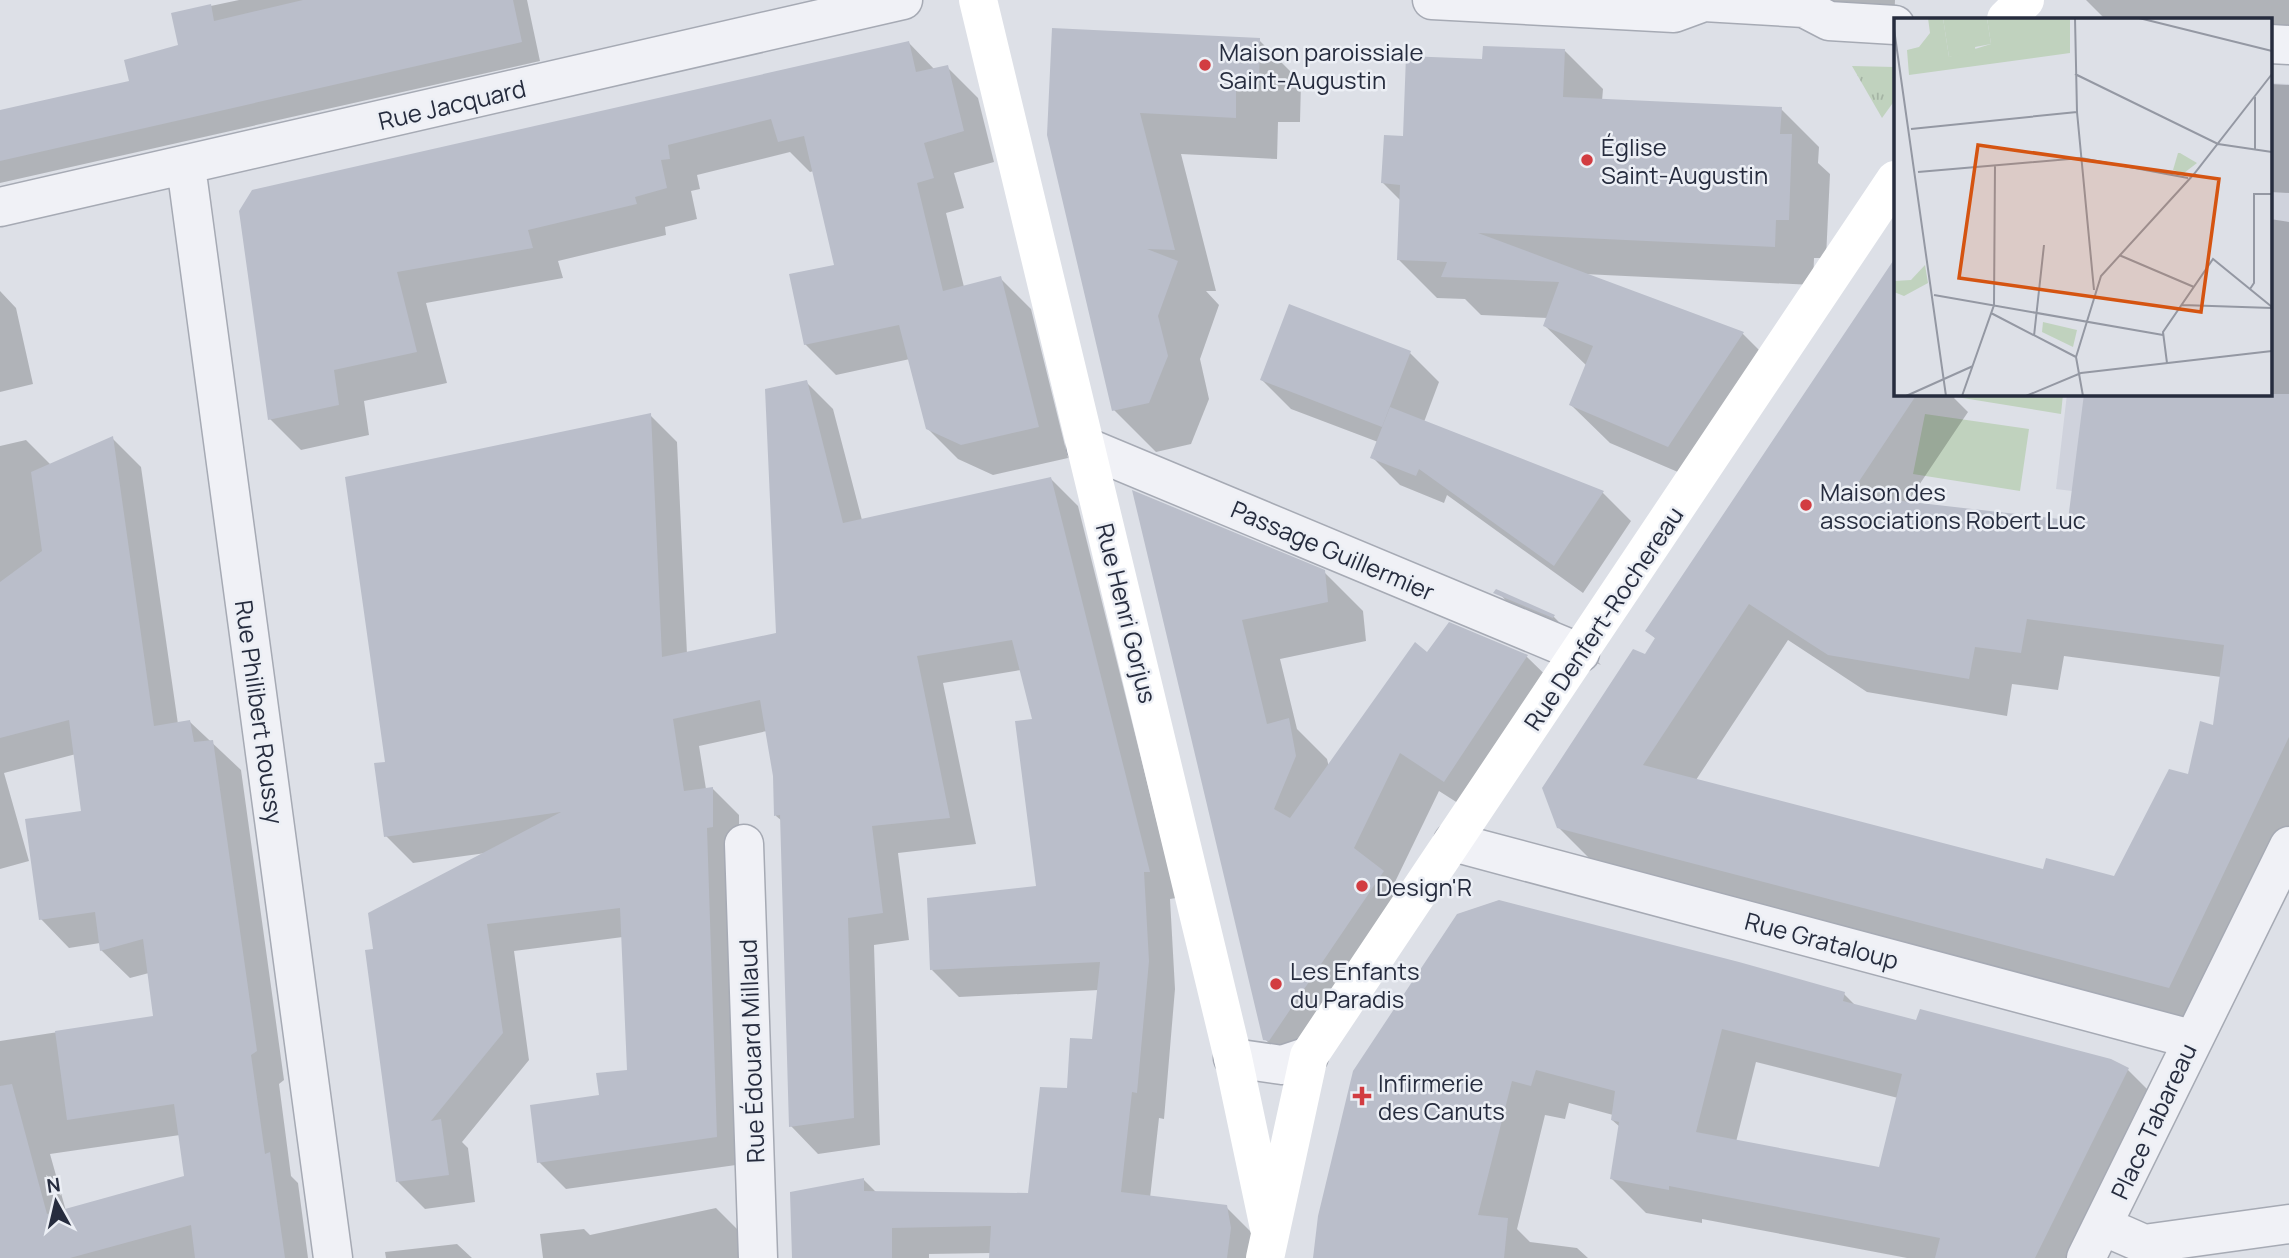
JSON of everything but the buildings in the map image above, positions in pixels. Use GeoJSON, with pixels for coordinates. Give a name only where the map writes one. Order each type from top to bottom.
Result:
{"type":"FeatureCollection","features":[{"type":"Feature","properties":{"kind":"street","name":"Rue Jacquard"},"geometry":{"type":"LineString","coordinates":[[0,207],[903,0]]}},
{"type":"Feature","properties":{"kind":"street","name":"Rue Henri Gorjus"},"geometry":{"type":"LineString","coordinates":[[978,0],[1233,1058],[1267,1243]]}},
{"type":"Feature","properties":{"kind":"street"},"geometry":{"type":"LineString","coordinates":[[1432,0],[1674,13],[1704,2],[1804,8],[1829,21],[1894,25]]}},
{"type":"Feature","properties":{"kind":"street"},"geometry":{"type":"LineString","coordinates":[[2007,18],[2025,0]]}},
{"type":"Feature","properties":{"kind":"street","name":"Rue Philibert Roussy"},"geometry":{"type":"LineString","coordinates":[[186,166],[333,1258]]}},
{"type":"Feature","properties":{"kind":"street","name":"Rue Denfert-Rochereau"},"geometry":{"type":"LineString","coordinates":[[1267,1243],[1282,1189],[1309,1056],[1894,182]]}},
{"type":"Feature","properties":{"kind":"street","name":"Passage Guillermier"},"geometry":{"type":"LineString","coordinates":[[1086,447],[1580,653]]}},
{"type":"Feature","properties":{"kind":"street","name":"Rue Grataloup"},"geometry":{"type":"LineString","coordinates":[[1453,842],[2192,1039]]}},
{"type":"Feature","properties":{"kind":"street","name":"Rue Édouard Millaud"},"geometry":{"type":"LineString","coordinates":[[744,844],[758,1258]]}},
{"type":"Feature","properties":{"kind":"street","name":"Place Tabareau"},"geometry":{"type":"LineString","coordinates":[[2289,846],[2192,1039],[2095,1242],[2144,1244],[2289,1224]]}},
{"type":"Feature","properties":{"kind":"street"},"geometry":{"type":"LineString","coordinates":[[1233,1058],[1282,1065],[1309,1056]]}},
{"type":"Feature","properties":{"kind":"shaded area"},"geometry":{"type":"Polygon","coordinates":[[[2272,83],[2289,84],[2289,518],[2056,489],[2067,396],[2272,396],[2272,83]]]}},
{"type":"Feature","properties":{"kind":"green space"},"geometry":{"type":"Polygon","coordinates":[[[1852,66],[1894,67],[1894,101],[1882,118],[1852,66]]]}},
{"type":"Feature","properties":{"kind":"green space"},"geometry":{"type":"Polygon","coordinates":[[[1950,396],[2063,396],[2061,414],[1950,396]]]}},
{"type":"Feature","properties":{"kind":"green space"},"geometry":{"type":"Polygon","coordinates":[[[1925,414],[2029,429],[2020,491],[1913,474],[1925,414]]]}},
{"type":"Feature","properties":{"kind":"place","name":"Maison paroissiale Saint-Augustin"},"geometry":{"type":"Point","coordinates":[1205,65]}},
{"type":"Feature","properties":{"kind":"place","name":"Église Saint-Augustin"},"geometry":{"type":"Point","coordinates":[1587,160]}},
{"type":"Feature","properties":{"kind":"place","name":"Maison des associations Robert Luc"},"geometry":{"type":"Point","coordinates":[1806,505]}},
{"type":"Feature","properties":{"kind":"place","name":"Design'R"},"geometry":{"type":"Point","coordinates":[1362,886]}},
{"type":"Feature","properties":{"kind":"place","name":"Les Enfants du Paradis"},"geometry":{"type":"Point","coordinates":[1276,984]}},
{"type":"Feature","properties":{"kind":"place","name":"Infirmerie des Canuts"},"geometry":{"type":"Point","coordinates":[1362,1096]}}]}
